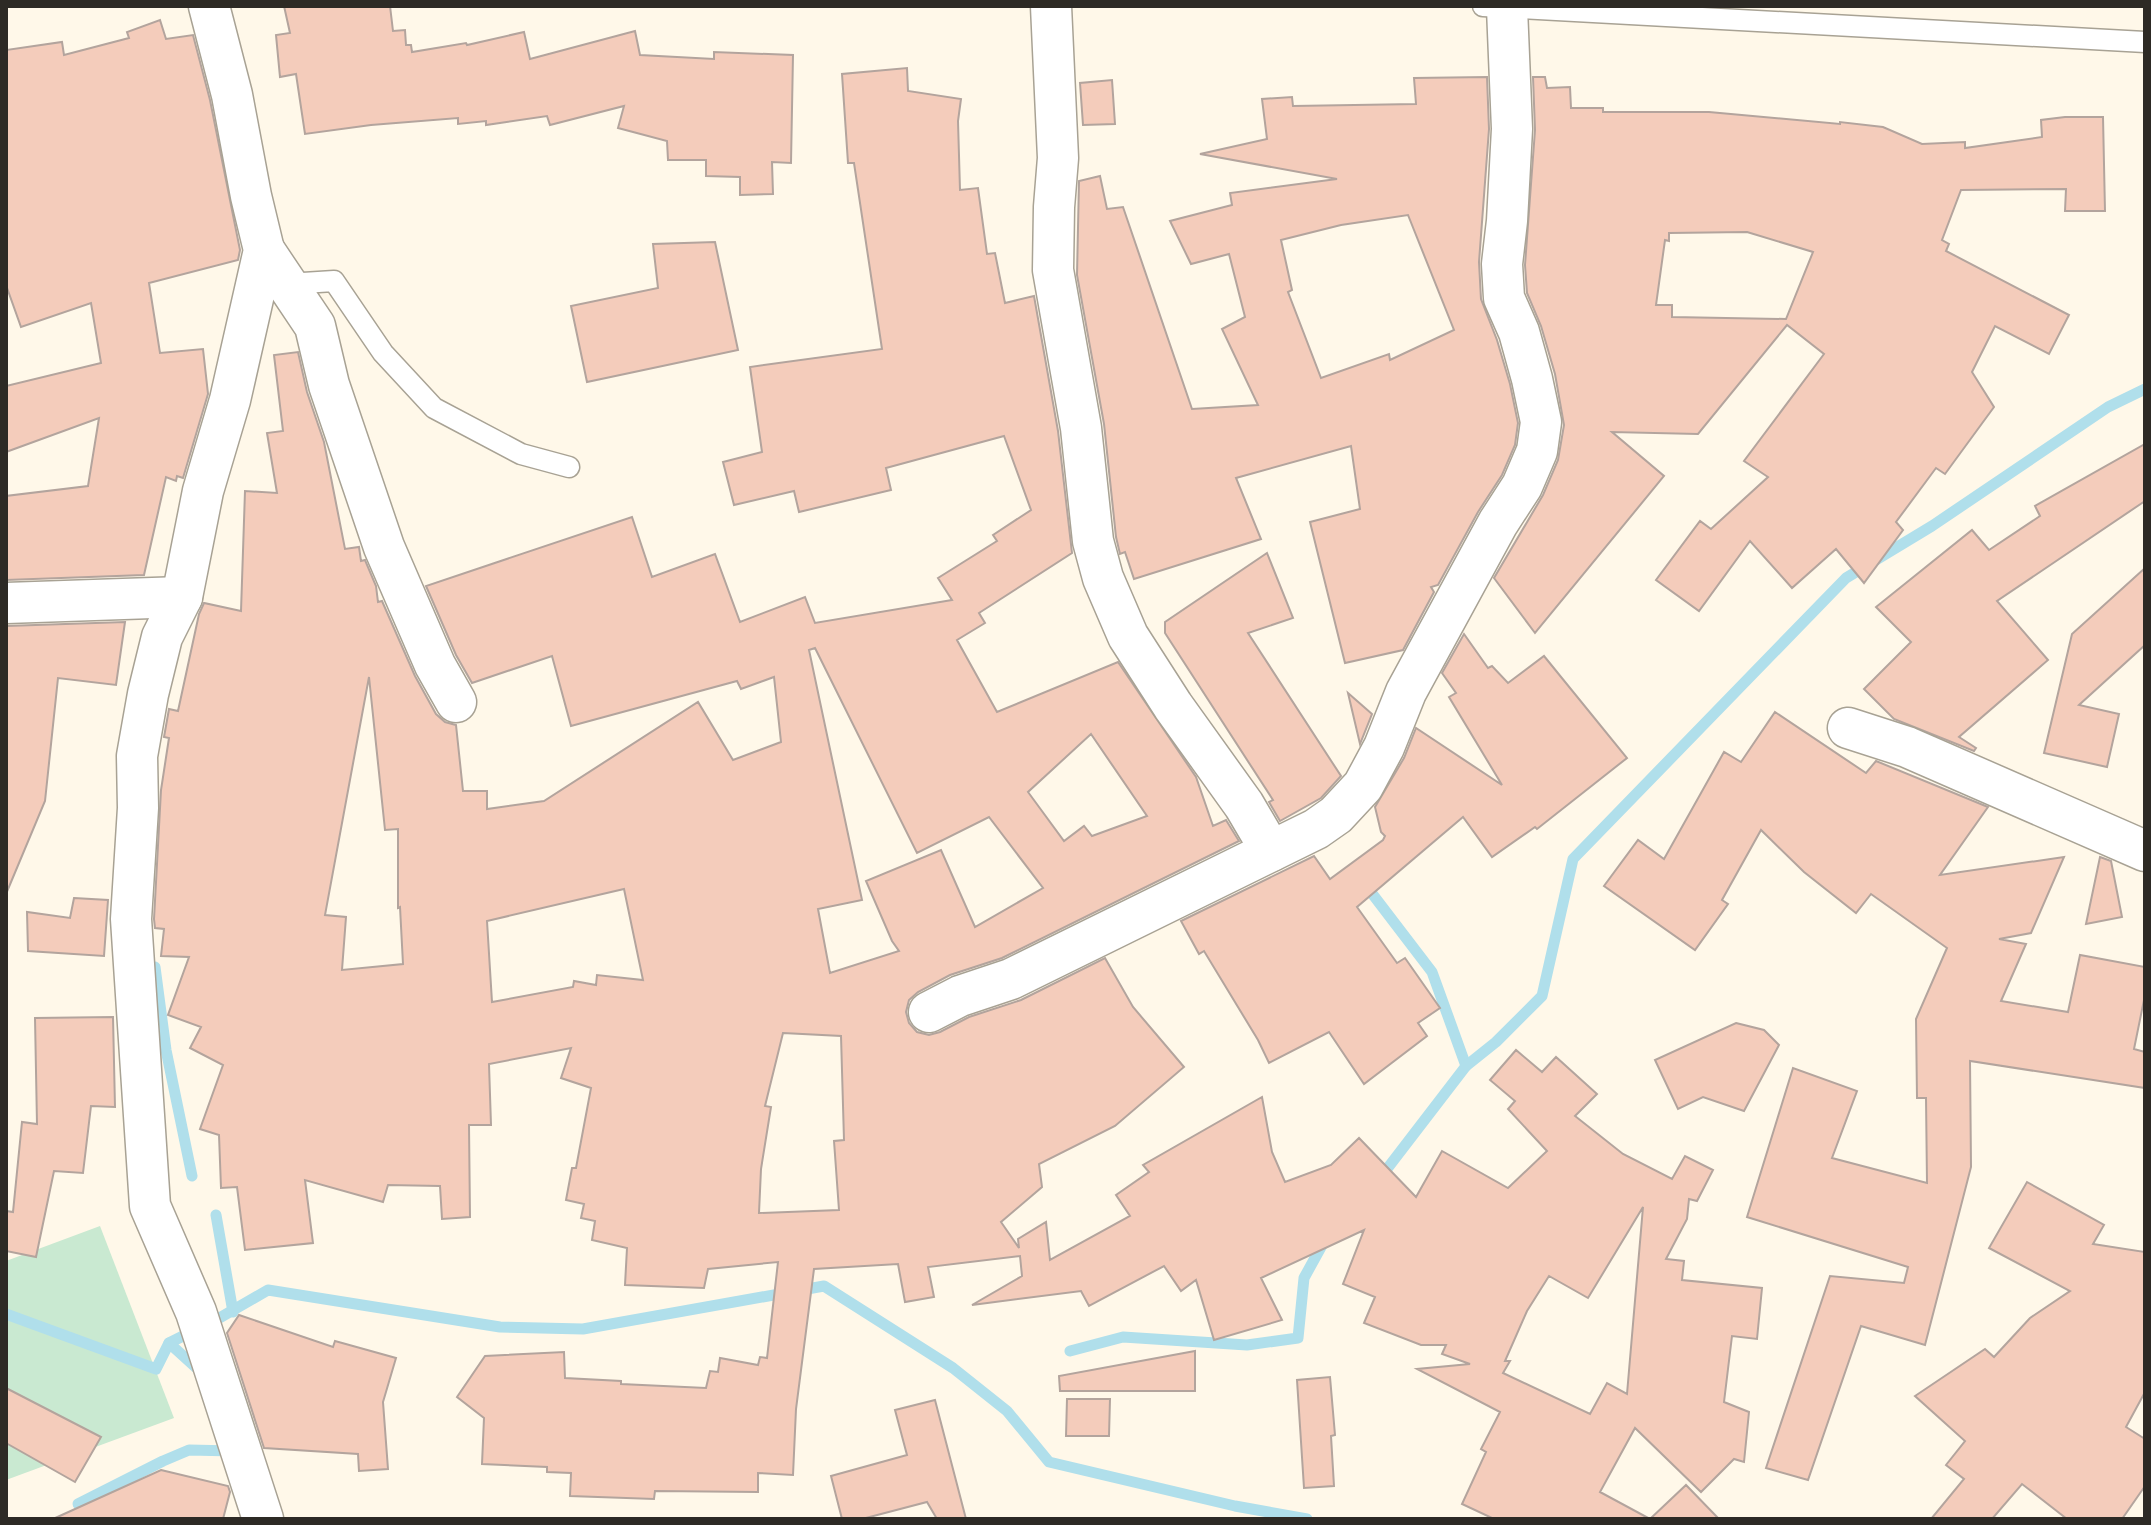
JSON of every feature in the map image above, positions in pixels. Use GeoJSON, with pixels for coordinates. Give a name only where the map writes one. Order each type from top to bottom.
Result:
{"type":"FeatureCollection","features":[{"type":"Feature","properties":{"kind":"street"},"geometry":{"type":"LineString","coordinates":[[209,6],[213,32],[232,95],[264,250],[315,326],[329,385],[384,547],[435,665],[456,702]]}},
{"type":"Feature","properties":{"kind":"street"},"geometry":{"type":"LineString","coordinates":[[1051,6],[1058,158],[1053,270],[1081,428],[1093,541],[1103,578],[1128,636],[1173,706],[1244,805],[1271,851]]}},
{"type":"Feature","properties":{"kind":"street"},"geometry":{"type":"LineString","coordinates":[[929,1012],[960,996],[1011,979],[1316,829],[1336,815],[1363,786],[1384,747],[1406,692],[1491,535],[1522,486],[1537,451],[1541,422],[1538,407],[1519,332],[1504,298],[1502,264],[1512,129],[1495,7]]}},
{"type":"Feature","properties":{"kind":"street"},"geometry":{"type":"LineString","coordinates":[[263,1519],[196,1312],[150,1206],[131,919],[138,808],[137,756],[148,694],[162,637],[182,597],[203,491],[230,400],[264,250]]}},
{"type":"Feature","properties":{"kind":"street"},"geometry":{"type":"LineString","coordinates":[[6,603],[137,596],[182,597]]}},
{"type":"Feature","properties":{"kind":"street"},"geometry":{"type":"LineString","coordinates":[[1848,728],[1907,747],[2145,851]]}},
{"type":"Feature","properties":{"kind":"lane"},"geometry":{"type":"LineString","coordinates":[[1495,7],[2145,42]]}},
{"type":"Feature","properties":{"kind":"lane"},"geometry":{"type":"LineString","coordinates":[[287,284],[334,281],[383,353],[434,408],[521,454],[569,467]]}},
{"type":"Feature","properties":{"kind":"green space"},"geometry":{"type":"Polygon","coordinates":[[[100,1226],[174,1418],[6,1480],[6,1261],[100,1226]]]}},
{"type":"Feature","properties":{"kind":"building"},"geometry":{"type":"Polygon","coordinates":[[[284,6],[390,6],[393,31],[405,30],[406,45],[411,45],[412,52],[467,45],[524,32],[530,59],[635,31],[640,55],[714,59],[714,52],[793,55],[791,163],[772,162],[773,194],[740,195],[740,177],[706,176],[706,160],[668,160],[667,141],[618,128],[624,106],[550,125],[547,116],[486,125],[486,121],[458,124],[458,118],[305,134],[296,74],[280,77],[276,35],[290,33],[284,6]]]}},
{"type":"Feature","properties":{"kind":"building"},"geometry":{"type":"Polygon","coordinates":[[[160,20],[166,39],[193,35],[210,100],[240,250],[238,260],[149,283],[160,353],[203,349],[208,394],[183,478],[177,476],[176,481],[166,477],[144,575],[6,580],[6,496],[88,486],[99,418],[6,452],[6,386],[101,363],[91,303],[21,327],[6,285],[6,50],[62,42],[64,55],[129,38],[127,32],[160,20]]]}},
{"type":"Feature","properties":{"kind":"building"},"geometry":{"type":"Polygon","coordinates":[[[907,68],[908,91],[961,99],[958,121],[960,190],[978,188],[987,254],[995,253],[1005,303],[1034,296],[1058,431],[1072,553],[979,613],[985,623],[957,640],[997,712],[1118,662],[1196,777],[1213,826],[1226,820],[1239,841],[1002,958],[950,975],[909,1000],[906,1012],[909,1023],[917,1032],[929,1035],[969,1017],[1021,1000],[1105,958],[1133,1007],[1184,1067],[1115,1126],[1039,1164],[1042,1187],[1001,1222],[1019,1248],[1018,1239],[1046,1222],[1050,1260],[1130,1216],[1116,1195],[1149,1172],[1143,1165],[1262,1097],[1272,1152],[1285,1182],[1331,1165],[1359,1138],[1416,1197],[1442,1151],[1508,1188],[1547,1151],[1508,1109],[1515,1101],[1490,1080],[1516,1050],[1542,1072],[1556,1057],[1597,1094],[1575,1116],[1623,1154],[1672,1179],[1685,1156],[1713,1170],[1697,1201],[1689,1199],[1687,1219],[1666,1259],[1684,1261],[1682,1280],[1762,1288],[1757,1339],[1732,1336],[1724,1402],[1749,1412],[1744,1462],[1734,1459],[1701,1492],[1635,1428],[1600,1492],[1650,1519],[1494,1519],[1462,1504],[1486,1452],[1481,1449],[1500,1412],[1417,1369],[1470,1364],[1442,1354],[1446,1345],[1421,1345],[1364,1323],[1375,1297],[1343,1284],[1364,1230],[1261,1278],[1282,1320],[1214,1340],[1196,1280],[1181,1291],[1164,1266],[1089,1306],[1081,1291],[972,1305],[1022,1276],[1020,1256],[928,1267],[934,1297],[905,1302],[898,1264],[814,1269],[796,1409],[793,1475],[758,1473],[758,1492],[655,1491],[654,1499],[570,1496],[571,1473],[547,1472],[547,1467],[482,1464],[484,1418],[457,1397],[485,1356],[564,1352],[565,1378],[706,1388],[710,1371],[718,1372],[720,1358],[758,1365],[760,1357],[767,1358],[778,1262],[708,1269],[704,1288],[625,1285],[627,1248],[592,1240],[595,1221],[581,1218],[584,1204],[566,1200],[572,1168],[576,1168],[591,1088],[561,1078],[571,1048],[489,1064],[491,1125],[469,1125],[470,1217],[442,1219],[440,1186],[388,1185],[383,1202],[305,1180],[313,1243],[245,1250],[237,1187],[221,1188],[219,1135],[200,1129],[223,1065],[190,1048],[201,1027],[168,1015],[189,957],[161,956],[164,929],[155,928],[154,919],[161,790],[169,738],[164,737],[169,709],[178,711],[204,603],[241,611],[245,491],[277,493],[267,433],[283,431],[274,355],[298,352],[307,392],[324,442],[345,549],[359,547],[361,561],[365,560],[376,586],[378,602],[382,601],[415,676],[436,714],[445,722],[456,725],[463,791],[487,791],[487,809],[544,801],[698,702],[733,760],[781,742],[774,677],[741,689],[737,681],[571,726],[552,656],[472,683],[456,655],[426,586],[632,517],[652,577],[715,554],[740,622],[805,597],[815,623],[952,600],[938,578],[997,541],[993,535],[1031,510],[1004,436],[886,468],[891,490],[799,512],[794,491],[734,505],[723,462],[762,452],[750,367],[882,349],[854,163],[848,163],[842,74],[907,68]],[[815,648],[809,650],[862,900],[818,909],[830,973],[899,951],[866,881],[941,850],[975,927],[1043,888],[989,817],[917,853],[815,648]],[[369,677],[325,915],[346,917],[342,970],[403,964],[398,908],[398,829],[385,830],[369,677]],[[1091,734],[1028,792],[1064,841],[1084,826],[1092,836],[1147,816],[1091,734]],[[624,889],[487,921],[492,1002],[573,987],[574,981],[596,985],[597,975],[643,980],[624,889]],[[783,1033],[765,1106],[771,1107],[761,1169],[759,1213],[839,1210],[834,1141],[844,1140],[841,1036],[783,1033]],[[1643,1207],[1588,1298],[1549,1276],[1527,1311],[1505,1361],[1510,1361],[1503,1373],[1590,1414],[1607,1383],[1627,1394],[1643,1207]]]}},
{"type":"Feature","properties":{"kind":"building"},"geometry":{"type":"Polygon","coordinates":[[[1487,77],[1489,129],[1479,262],[1481,299],[1497,340],[1518,423],[1515,445],[1502,475],[1438,585],[1431,587],[1434,592],[1403,650],[1345,663],[1310,522],[1360,509],[1351,446],[1236,478],[1261,539],[1134,579],[1125,552],[1120,554],[1104,424],[1077,275],[1079,181],[1100,176],[1107,209],[1123,207],[1192,409],[1258,405],[1222,329],[1245,317],[1229,254],[1191,264],[1170,221],[1232,205],[1230,193],[1337,179],[1200,154],[1267,139],[1262,99],[1292,97],[1293,106],[1416,104],[1414,78],[1487,77]],[[1408,215],[1341,225],[1281,240],[1292,290],[1288,292],[1321,378],[1389,354],[1390,360],[1454,330],[1408,215]]]}},
{"type":"Feature","properties":{"kind":"building"},"geometry":{"type":"Polygon","coordinates":[[[1533,77],[1545,77],[1547,88],[1570,87],[1571,108],[1603,108],[1603,112],[1709,112],[1840,122],[1883,127],[1922,144],[1965,142],[1965,148],[2042,137],[2041,120],[2103,117],[2105,211],[2065,211],[2066,189],[1961,190],[1942,240],[1949,244],[1946,251],[2069,315],[2049,354],[1995,326],[1972,372],[1994,407],[1945,474],[1936,468],[1896,522],[1903,530],[1864,583],[1836,549],[1792,588],[1750,541],[1699,611],[1656,580],[1700,521],[1711,529],[1768,477],[1744,461],[1824,354],[1787,325],[1698,434],[1612,432],[1664,476],[1535,633],[1494,578],[1543,495],[1558,460],[1564,425],[1555,374],[1541,326],[1527,293],[1525,265],[1535,130],[1533,77]],[[1747,232],[1669,233],[1669,241],[1665,240],[1656,305],[1672,305],[1672,317],[1786,319],[1813,252],[1747,232]]]}},
{"type":"Feature","properties":{"kind":"building"},"geometry":{"type":"Polygon","coordinates":[[[1112,80],[1115,124],[1083,125],[1080,83],[1112,80]]]}},
{"type":"Feature","properties":{"kind":"building"},"geometry":{"type":"Polygon","coordinates":[[[715,242],[738,350],[587,382],[571,306],[658,288],[653,244],[715,242]]]}},
{"type":"Feature","properties":{"kind":"building"},"geometry":{"type":"Polygon","coordinates":[[[2145,444],[2145,501],[1997,601],[2048,660],[1959,737],[1976,748],[1974,751],[1894,719],[1864,689],[1911,642],[1876,607],[1972,530],[1989,550],[2040,516],[2035,506],[2145,444]]]}},
{"type":"Feature","properties":{"kind":"building"},"geometry":{"type":"Polygon","coordinates":[[[1267,553],[1293,618],[1248,633],[1341,776],[1321,798],[1280,821],[1269,802],[1273,800],[1165,633],[1165,622],[1267,553]]]}},
{"type":"Feature","properties":{"kind":"building"},"geometry":{"type":"Polygon","coordinates":[[[2145,568],[2145,645],[2079,705],[2119,714],[2107,767],[2044,753],[2072,634],[2145,568]]]}},
{"type":"Feature","properties":{"kind":"building"},"geometry":{"type":"Polygon","coordinates":[[[125,622],[116,685],[58,678],[45,801],[6,894],[6,626],[125,622]]]}},
{"type":"Feature","properties":{"kind":"building"},"geometry":{"type":"Polygon","coordinates":[[[1464,634],[1488,668],[1492,666],[1508,683],[1544,656],[1627,758],[1537,829],[1535,827],[1492,857],[1463,817],[1357,907],[1397,963],[1405,958],[1440,1008],[1418,1023],[1427,1036],[1364,1084],[1329,1032],[1269,1063],[1204,951],[1199,954],[1181,921],[1314,856],[1330,879],[1383,840],[1385,836],[1381,832],[1375,807],[1404,758],[1416,728],[1502,785],[1449,697],[1456,693],[1442,673],[1464,634]]]}},
{"type":"Feature","properties":{"kind":"building"},"geometry":{"type":"Polygon","coordinates":[[[1348,693],[1372,714],[1360,744],[1348,693]]]}},
{"type":"Feature","properties":{"kind":"building"},"geometry":{"type":"Polygon","coordinates":[[[1775,712],[1866,773],[1876,761],[1988,807],[1940,875],[2064,857],[2031,933],[1999,939],[2026,944],[2001,1001],[2068,1012],[2080,955],[2145,967],[2145,995],[2134,1049],[2145,1052],[2145,1088],[1970,1061],[1971,1167],[1925,1345],[1861,1326],[1808,1480],[1766,1468],[1830,1276],[1904,1283],[1908,1267],[1747,1217],[1793,1068],[1857,1091],[1832,1158],[1927,1183],[1926,1098],[1917,1098],[1916,1019],[1947,948],[1871,894],[1856,913],[1804,872],[1761,830],[1722,900],[1728,904],[1695,950],[1604,886],[1638,840],[1664,859],[1724,752],[1741,762],[1775,712]]]}},
{"type":"Feature","properties":{"kind":"building"},"geometry":{"type":"Polygon","coordinates":[[[2100,857],[2111,861],[2122,917],[2086,924],[2100,857]]]}},
{"type":"Feature","properties":{"kind":"building"},"geometry":{"type":"Polygon","coordinates":[[[74,898],[108,900],[104,956],[28,951],[27,912],[70,918],[74,898]]]}},
{"type":"Feature","properties":{"kind":"building"},"geometry":{"type":"Polygon","coordinates":[[[113,1017],[115,1107],[91,1106],[83,1173],[54,1171],[36,1257],[6,1251],[6,1211],[13,1212],[22,1122],[37,1124],[35,1018],[113,1017]]]}},
{"type":"Feature","properties":{"kind":"building"},"geometry":{"type":"Polygon","coordinates":[[[1736,1023],[1764,1030],[1779,1045],[1744,1111],[1703,1097],[1678,1109],[1655,1060],[1736,1023]]]}},
{"type":"Feature","properties":{"kind":"building"},"geometry":{"type":"Polygon","coordinates":[[[2027,1182],[2104,1225],[2093,1244],[2145,1252],[2145,1392],[2126,1427],[2145,1439],[2145,1486],[2122,1519],[2067,1519],[2022,1484],[1992,1519],[1931,1519],[1964,1479],[1946,1465],[1965,1441],[1915,1396],[1985,1349],[1994,1357],[2030,1318],[2070,1291],[1989,1248],[2027,1182]]]}},
{"type":"Feature","properties":{"kind":"building"},"geometry":{"type":"Polygon","coordinates":[[[239,1315],[333,1347],[335,1341],[396,1358],[383,1402],[388,1469],[359,1471],[358,1454],[264,1448],[227,1333],[239,1315]]]}},
{"type":"Feature","properties":{"kind":"building"},"geometry":{"type":"Polygon","coordinates":[[[1195,1351],[1195,1391],[1060,1391],[1059,1376],[1195,1351]]]}},
{"type":"Feature","properties":{"kind":"building"},"geometry":{"type":"Polygon","coordinates":[[[1330,1377],[1335,1435],[1331,1436],[1334,1486],[1304,1488],[1297,1380],[1330,1377]]]}},
{"type":"Feature","properties":{"kind":"building"},"geometry":{"type":"Polygon","coordinates":[[[6,1388],[101,1437],[75,1482],[6,1443],[6,1388]]]}},
{"type":"Feature","properties":{"kind":"building"},"geometry":{"type":"Polygon","coordinates":[[[1067,1399],[1110,1399],[1109,1436],[1066,1436],[1067,1399]]]}},
{"type":"Feature","properties":{"kind":"building"},"geometry":{"type":"Polygon","coordinates":[[[935,1400],[966,1519],[937,1519],[927,1502],[862,1519],[842,1519],[831,1476],[907,1455],[895,1410],[935,1400]]]}},
{"type":"Feature","properties":{"kind":"building"},"geometry":{"type":"Polygon","coordinates":[[[161,1470],[228,1486],[230,1492],[223,1519],[53,1519],[161,1470]]]}},
{"type":"Feature","properties":{"kind":"building"},"geometry":{"type":"Polygon","coordinates":[[[1686,1485],[1719,1519],[1650,1519],[1686,1485]]]}},
{"type":"Feature","properties":{"kind":"waterway"},"geometry":{"type":"LineString","coordinates":[[1380,1178],[1466,1066],[1496,1042],[1542,996],[1573,859],[1846,578],[1932,526],[2108,407],[2145,389]]}},
{"type":"Feature","properties":{"kind":"waterway"},"geometry":{"type":"LineString","coordinates":[[1364,883],[1432,972],[1466,1066]]}},
{"type":"Feature","properties":{"kind":"waterway"},"geometry":{"type":"LineString","coordinates":[[155,967],[166,1050],[192,1176]]}},
{"type":"Feature","properties":{"kind":"waterway"},"geometry":{"type":"LineString","coordinates":[[216,1215],[233,1312]]}},
{"type":"Feature","properties":{"kind":"waterway"},"geometry":{"type":"LineString","coordinates":[[1070,1351],[1123,1337],[1247,1345],[1298,1338],[1304,1278],[1326,1238]]}},
{"type":"Feature","properties":{"kind":"waterway"},"geometry":{"type":"LineString","coordinates":[[209,1324],[268,1290],[500,1327],[583,1329],[824,1286],[953,1368],[1007,1411],[1049,1462],[1235,1506],[1307,1519]]}},
{"type":"Feature","properties":{"kind":"waterway"},"geometry":{"type":"LineString","coordinates":[[6,1314],[156,1369],[169,1343],[193,1331]]}},
{"type":"Feature","properties":{"kind":"waterway"},"geometry":{"type":"LineString","coordinates":[[169,1343],[202,1373]]}},
{"type":"Feature","properties":{"kind":"waterway"},"geometry":{"type":"LineString","coordinates":[[78,1504],[189,1450],[234,1451]]}}]}
